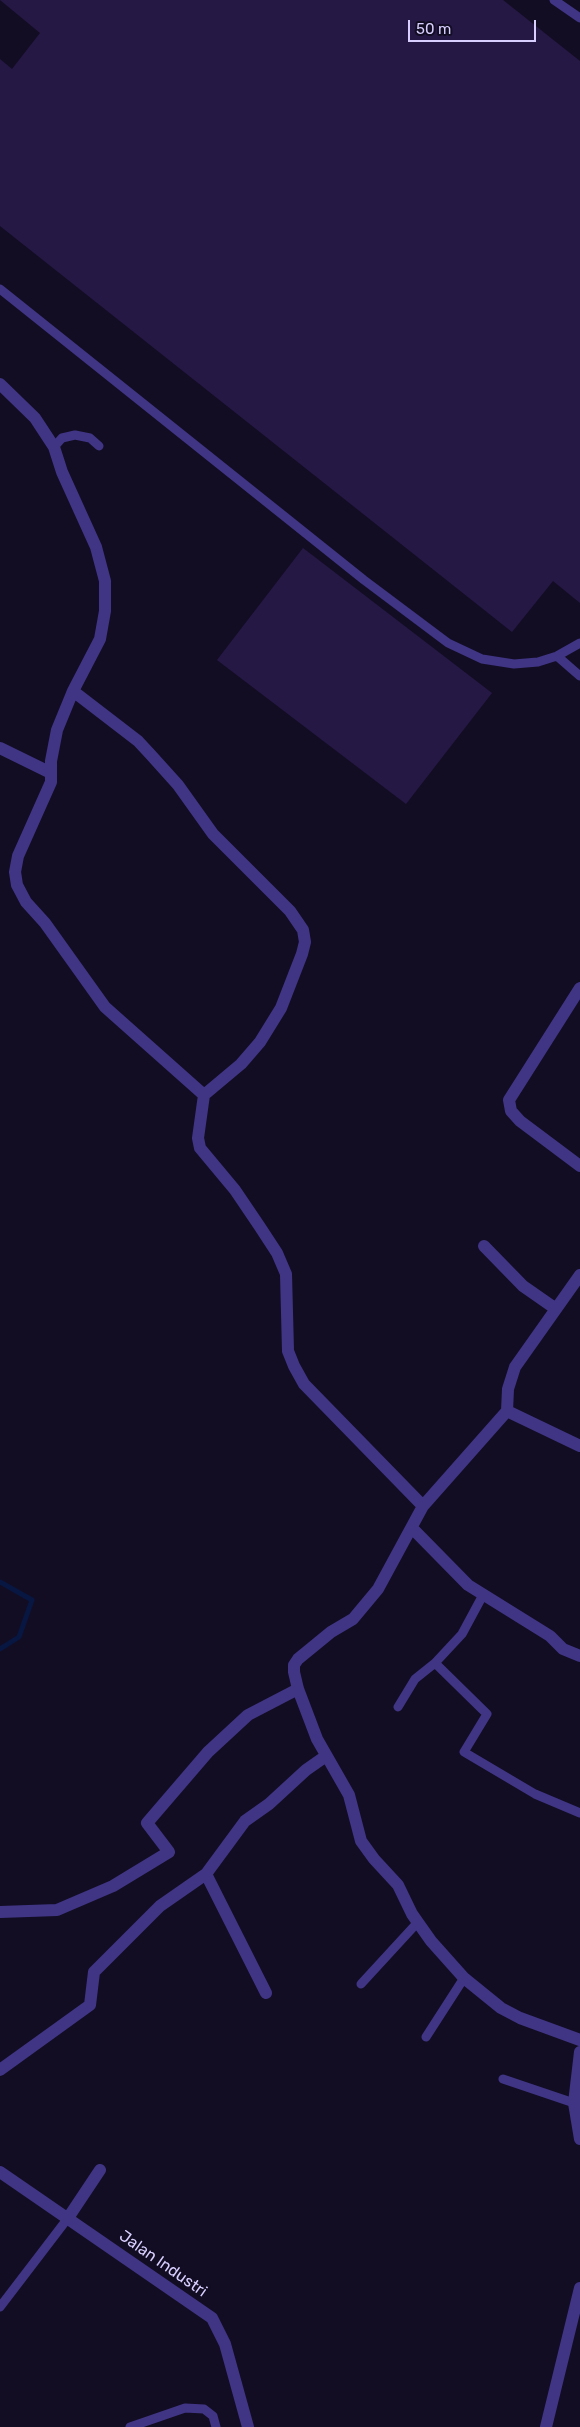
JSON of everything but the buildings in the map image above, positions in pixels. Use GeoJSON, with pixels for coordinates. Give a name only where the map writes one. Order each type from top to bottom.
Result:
{"type":"FeatureCollection","features":[{"type":"Feature","properties":{"kind":"street"},"geometry":{"type":"LineString","coordinates":[[0,384],[35,418],[54,447],[62,472],[96,547],[106,581],[105,611],[100,639],[73,691],[53,743],[52,782],[18,856],[15,872],[17,885],[26,902],[44,923],[105,1007],[204,1095]]}},
{"type":"Feature","properties":{"kind":"street"},"geometry":{"type":"LineString","coordinates":[[73,691],[131,736],[152,755],[178,785],[213,834],[290,911],[303,930],[302,954],[281,1008],[260,1042],[241,1064],[204,1095],[198,1138],[200,1148],[235,1190],[277,1253],[286,1274],[288,1351],[304,1384],[423,1506]]}},
{"type":"Feature","properties":{"kind":"street"},"geometry":{"type":"LineString","coordinates":[[0,748],[51,773]]}},
{"type":"Feature","properties":{"kind":"street"},"geometry":{"type":"LineString","coordinates":[[578,997],[509,1100],[511,1111],[520,1121],[580,1166]]}},
{"type":"Feature","properties":{"kind":"street"},"geometry":{"type":"LineString","coordinates":[[484,1246],[523,1286],[556,1309]]}},
{"type":"Feature","properties":{"kind":"street"},"geometry":{"type":"LineString","coordinates":[[580,1275],[515,1367],[508,1389],[506,1411],[423,1506],[378,1589],[353,1619],[331,1632],[298,1659],[294,1665],[298,1689],[326,1756],[349,1795],[361,1841],[374,1859],[398,1885],[418,1922],[431,1941],[464,1978],[501,2008],[520,2018],[580,2040]]}},
{"type":"Feature","properties":{"kind":"street"},"geometry":{"type":"LineString","coordinates":[[506,1411],[580,1446]]}},
{"type":"Feature","properties":{"kind":"street"},"geometry":{"type":"LineString","coordinates":[[412,1528],[468,1585],[550,1636],[563,1649],[580,1656]]}},
{"type":"Feature","properties":{"kind":"street"},"geometry":{"type":"LineString","coordinates":[[0,1912],[57,1910],[113,1886],[169,1852],[147,1823],[208,1752],[248,1715],[298,1689]]}},
{"type":"Feature","properties":{"kind":"street"},"geometry":{"type":"LineString","coordinates":[[0,2070],[90,2005],[94,1972],[160,1906],[206,1874],[245,1821],[269,1804],[306,1770],[326,1756]]}},
{"type":"Feature","properties":{"kind":"street"},"geometry":{"type":"LineString","coordinates":[[206,1874],[266,1993]]}},
{"type":"Feature","properties":{"kind":"street"},"geometry":{"type":"LineString","coordinates":[[580,2052],[574,2103],[580,2139]]}},
{"type":"Feature","properties":{"kind":"street"},"geometry":{"type":"LineString","coordinates":[[68,2218],[100,2170]]}},
{"type":"Feature","properties":{"kind":"street","name":"Jalan Industri"},"geometry":{"type":"LineString","coordinates":[[0,2172],[212,2318],[225,2344],[248,2427]]}},
{"type":"Feature","properties":{"kind":"street"},"geometry":{"type":"LineString","coordinates":[[546,2427],[580,2288]]}},
{"type":"Feature","properties":{"kind":"lane"},"geometry":{"type":"LineString","coordinates":[[554,0],[580,18]]}},
{"type":"Feature","properties":{"kind":"lane"},"geometry":{"type":"LineString","coordinates":[[0,289],[364,580],[448,643],[482,659],[514,664],[538,662],[557,656],[580,643]]}},
{"type":"Feature","properties":{"kind":"lane"},"geometry":{"type":"LineString","coordinates":[[54,447],[62,438],[76,435],[90,438],[100,446]]}},
{"type":"Feature","properties":{"kind":"lane"},"geometry":{"type":"LineString","coordinates":[[557,656],[580,676]]}},
{"type":"Feature","properties":{"kind":"lane"},"geometry":{"type":"LineString","coordinates":[[398,1707],[415,1679],[435,1663],[462,1634],[484,1595]]}},
{"type":"Feature","properties":{"kind":"lane"},"geometry":{"type":"LineString","coordinates":[[435,1663],[487,1714],[464,1752],[535,1794],[580,1814]]}},
{"type":"Feature","properties":{"kind":"lane"},"geometry":{"type":"LineString","coordinates":[[361,1984],[418,1922]]}},
{"type":"Feature","properties":{"kind":"lane"},"geometry":{"type":"LineString","coordinates":[[426,2037],[464,1978]]}},
{"type":"Feature","properties":{"kind":"lane"},"geometry":{"type":"LineString","coordinates":[[503,2079],[574,2103]]}},
{"type":"Feature","properties":{"kind":"lane"},"geometry":{"type":"LineString","coordinates":[[0,2306],[68,2218]]}},
{"type":"Feature","properties":{"kind":"lane"},"geometry":{"type":"LineString","coordinates":[[130,2427],[185,2408],[204,2409],[213,2416],[216,2427]]}},
{"type":"Feature","properties":{"kind":"waterway"},"geometry":{"type":"LineString","coordinates":[[0,1582],[32,1600],[19,1637],[0,1649]]}}]}
